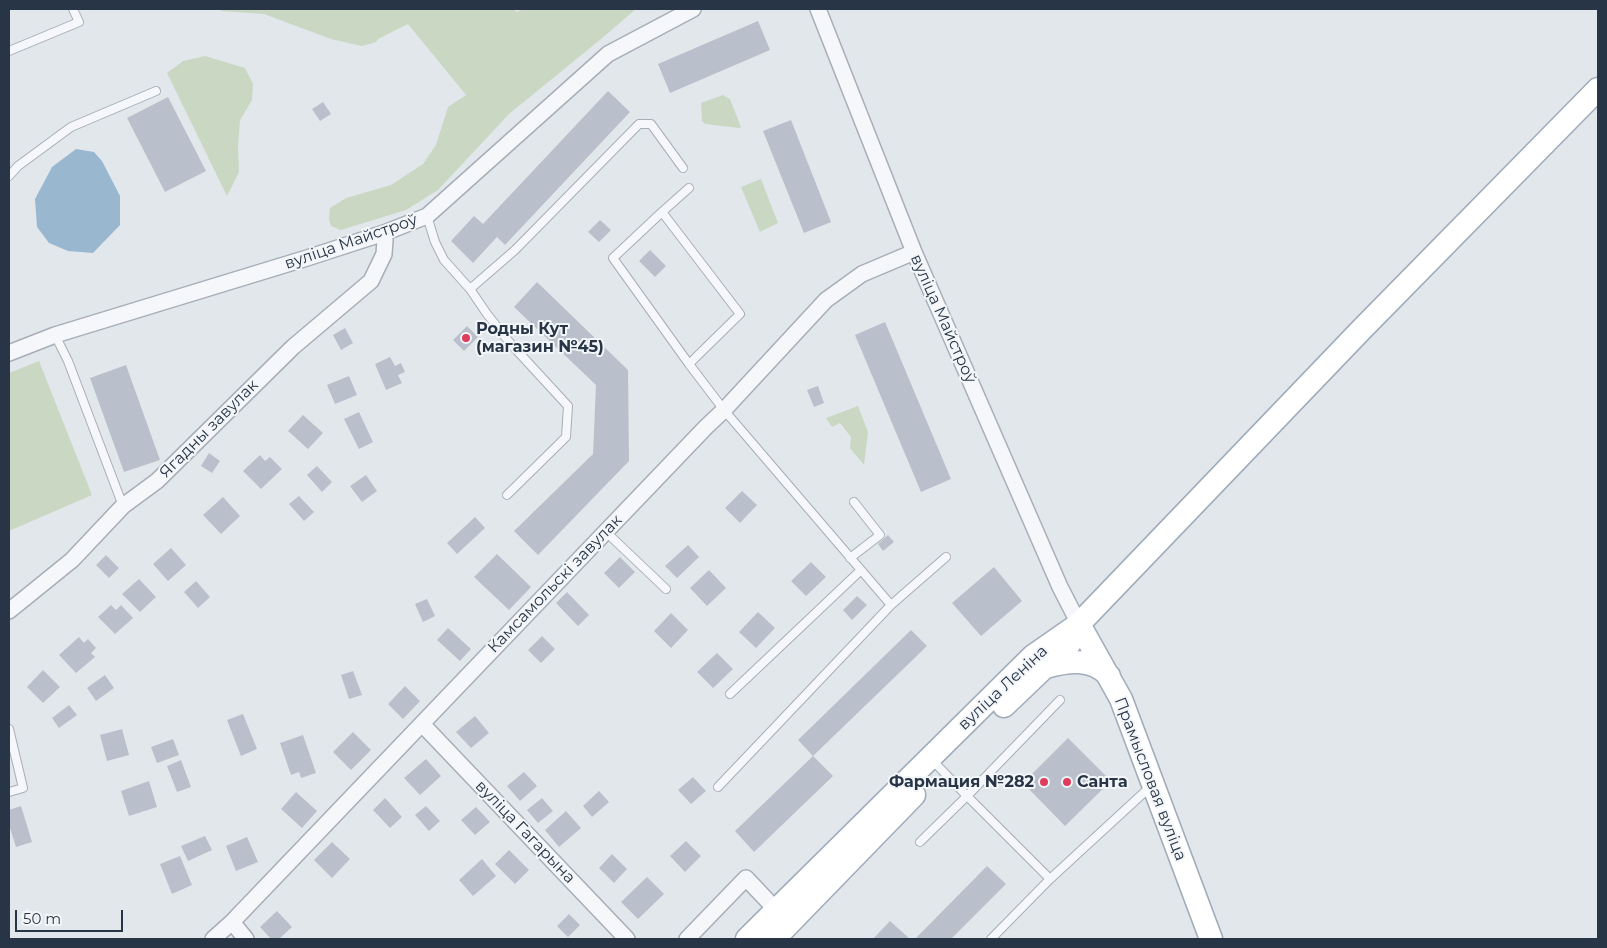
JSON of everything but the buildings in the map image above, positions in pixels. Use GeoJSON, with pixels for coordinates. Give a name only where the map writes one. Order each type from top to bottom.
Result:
{"type":"FeatureCollection","features":[{"type":"Feature","properties":{"kind":"main road"},"geometry":{"type":"LineString","coordinates":[[1079,624],[1362,329],[1598,89]]}},
{"type":"Feature","properties":{"kind":"main road","name":"вуліца Леніна"},"geometry":{"type":"LineString","coordinates":[[935,763],[1046,667],[1069,644],[1079,624]]}},
{"type":"Feature","properties":{"kind":"main road","name":"вуліца Леніна"},"geometry":{"type":"LineString","coordinates":[[747,939],[780,924],[935,763],[1033,656],[1079,624]]}},
{"type":"Feature","properties":{"kind":"main road","name":"Прамысловая вуліца"},"geometry":{"type":"LineString","coordinates":[[1079,624],[1121,700],[1211,939]]}},
{"type":"Feature","properties":{"kind":"main road"},"geometry":{"type":"LineString","coordinates":[[1046,667],[1075,661],[1093,665],[1103,670],[1109,676]]}},
{"type":"Feature","properties":{"kind":"street","name":"вуліца Майстроў"},"geometry":{"type":"LineString","coordinates":[[9,353],[56,334],[384,233],[427,216],[608,54],[693,9]]}},
{"type":"Feature","properties":{"kind":"street","name":"вуліца Майстроў"},"geometry":{"type":"LineString","coordinates":[[818,9],[914,252],[1060,587],[1079,624]]}},
{"type":"Feature","properties":{"kind":"street","name":"Ягадны завулак"},"geometry":{"type":"LineString","coordinates":[[9,611],[72,560],[123,506],[157,481],[293,347],[370,281],[384,254],[384,233]]}},
{"type":"Feature","properties":{"kind":"street","name":"Камсамольскі завулак"},"geometry":{"type":"LineString","coordinates":[[213,939],[232,922],[423,725],[605,531],[724,410],[826,300],[862,274],[914,252]]}},
{"type":"Feature","properties":{"kind":"street","name":"вуліца Гагарына"},"geometry":{"type":"LineString","coordinates":[[423,725],[627,939]]}},
{"type":"Feature","properties":{"kind":"street"},"geometry":{"type":"LineString","coordinates":[[687,939],[746,878],[780,924]]}},
{"type":"Feature","properties":{"kind":"street"},"geometry":{"type":"LineString","coordinates":[[232,922],[246,939]]}},
{"type":"Feature","properties":{"kind":"lane"},"geometry":{"type":"LineString","coordinates":[[9,51],[78,22],[73,9]]}},
{"type":"Feature","properties":{"kind":"lane"},"geometry":{"type":"LineString","coordinates":[[9,176],[18,166],[71,128],[156,92]]}},
{"type":"Feature","properties":{"kind":"lane"},"geometry":{"type":"LineString","coordinates":[[470,288],[515,250],[639,124],[651,124],[683,168]]}},
{"type":"Feature","properties":{"kind":"lane"},"geometry":{"type":"LineString","coordinates":[[689,188],[613,258],[724,410],[891,605]]}},
{"type":"Feature","properties":{"kind":"lane"},"geometry":{"type":"LineString","coordinates":[[662,212],[740,314],[689,364]]}},
{"type":"Feature","properties":{"kind":"lane"},"geometry":{"type":"LineString","coordinates":[[427,216],[435,242],[444,260],[470,288],[487,314],[510,343],[568,406],[566,437],[507,495]]}},
{"type":"Feature","properties":{"kind":"lane"},"geometry":{"type":"LineString","coordinates":[[56,334],[123,506]]}},
{"type":"Feature","properties":{"kind":"lane"},"geometry":{"type":"LineString","coordinates":[[850,558],[880,535],[854,502]]}},
{"type":"Feature","properties":{"kind":"lane"},"geometry":{"type":"LineString","coordinates":[[605,531],[666,590]]}},
{"type":"Feature","properties":{"kind":"lane"},"geometry":{"type":"LineString","coordinates":[[718,787],[891,605],[946,557]]}},
{"type":"Feature","properties":{"kind":"lane"},"geometry":{"type":"LineString","coordinates":[[730,694],[861,570]]}},
{"type":"Feature","properties":{"kind":"lane"},"geometry":{"type":"LineString","coordinates":[[920,842],[1060,700]]}},
{"type":"Feature","properties":{"kind":"lane"},"geometry":{"type":"LineString","coordinates":[[9,729],[24,788],[9,792]]}},
{"type":"Feature","properties":{"kind":"lane"},"geometry":{"type":"LineString","coordinates":[[935,763],[1050,879]]}},
{"type":"Feature","properties":{"kind":"lane"},"geometry":{"type":"LineString","coordinates":[[991,939],[1050,879],[1152,785]]}},
{"type":"Feature","properties":{"kind":"green space"},"geometry":{"type":"Polygon","coordinates":[[[221,9],[513,9],[517,12],[524,9],[636,9],[509,114],[438,190],[406,210],[341,230],[331,226],[329,219],[330,208],[346,198],[391,185],[423,164],[436,145],[448,107],[466,95],[408,24],[378,39],[376,42],[362,46],[331,39],[264,14],[221,11],[221,9]]]}},
{"type":"Feature","properties":{"kind":"green space"},"geometry":{"type":"Polygon","coordinates":[[[205,56],[245,68],[253,84],[252,100],[240,120],[239,172],[227,196],[167,73],[183,61],[205,56]]]}},
{"type":"Feature","properties":{"kind":"green space"},"geometry":{"type":"Polygon","coordinates":[[[723,95],[730,99],[741,127],[705,124],[702,121],[701,103],[723,95]]]}},
{"type":"Feature","properties":{"kind":"green space"},"geometry":{"type":"Polygon","coordinates":[[[761,179],[778,223],[760,232],[741,187],[761,179]]]}},
{"type":"Feature","properties":{"kind":"green space"},"geometry":{"type":"Polygon","coordinates":[[[39,361],[92,495],[9,531],[9,373],[39,361]]]}},
{"type":"Feature","properties":{"kind":"green space"},"geometry":{"type":"Polygon","coordinates":[[[858,406],[868,432],[864,465],[850,448],[851,437],[840,423],[832,427],[826,418],[858,406]]]}},
{"type":"Feature","properties":{"kind":"water"},"geometry":{"type":"Polygon","coordinates":[[[76,149],[94,152],[102,161],[120,196],[120,225],[93,253],[68,251],[49,243],[37,227],[35,199],[52,167],[76,149]]]}},
{"type":"Feature","properties":{"kind":"place","name":"Родны Кут (магазин №45)"},"geometry":{"type":"Point","coordinates":[466,338]}},
{"type":"Feature","properties":{"kind":"place","name":"Фармация №282"},"geometry":{"type":"Point","coordinates":[1044,782]}},
{"type":"Feature","properties":{"kind":"place","name":"Санта"},"geometry":{"type":"Point","coordinates":[1067,782]}}]}
